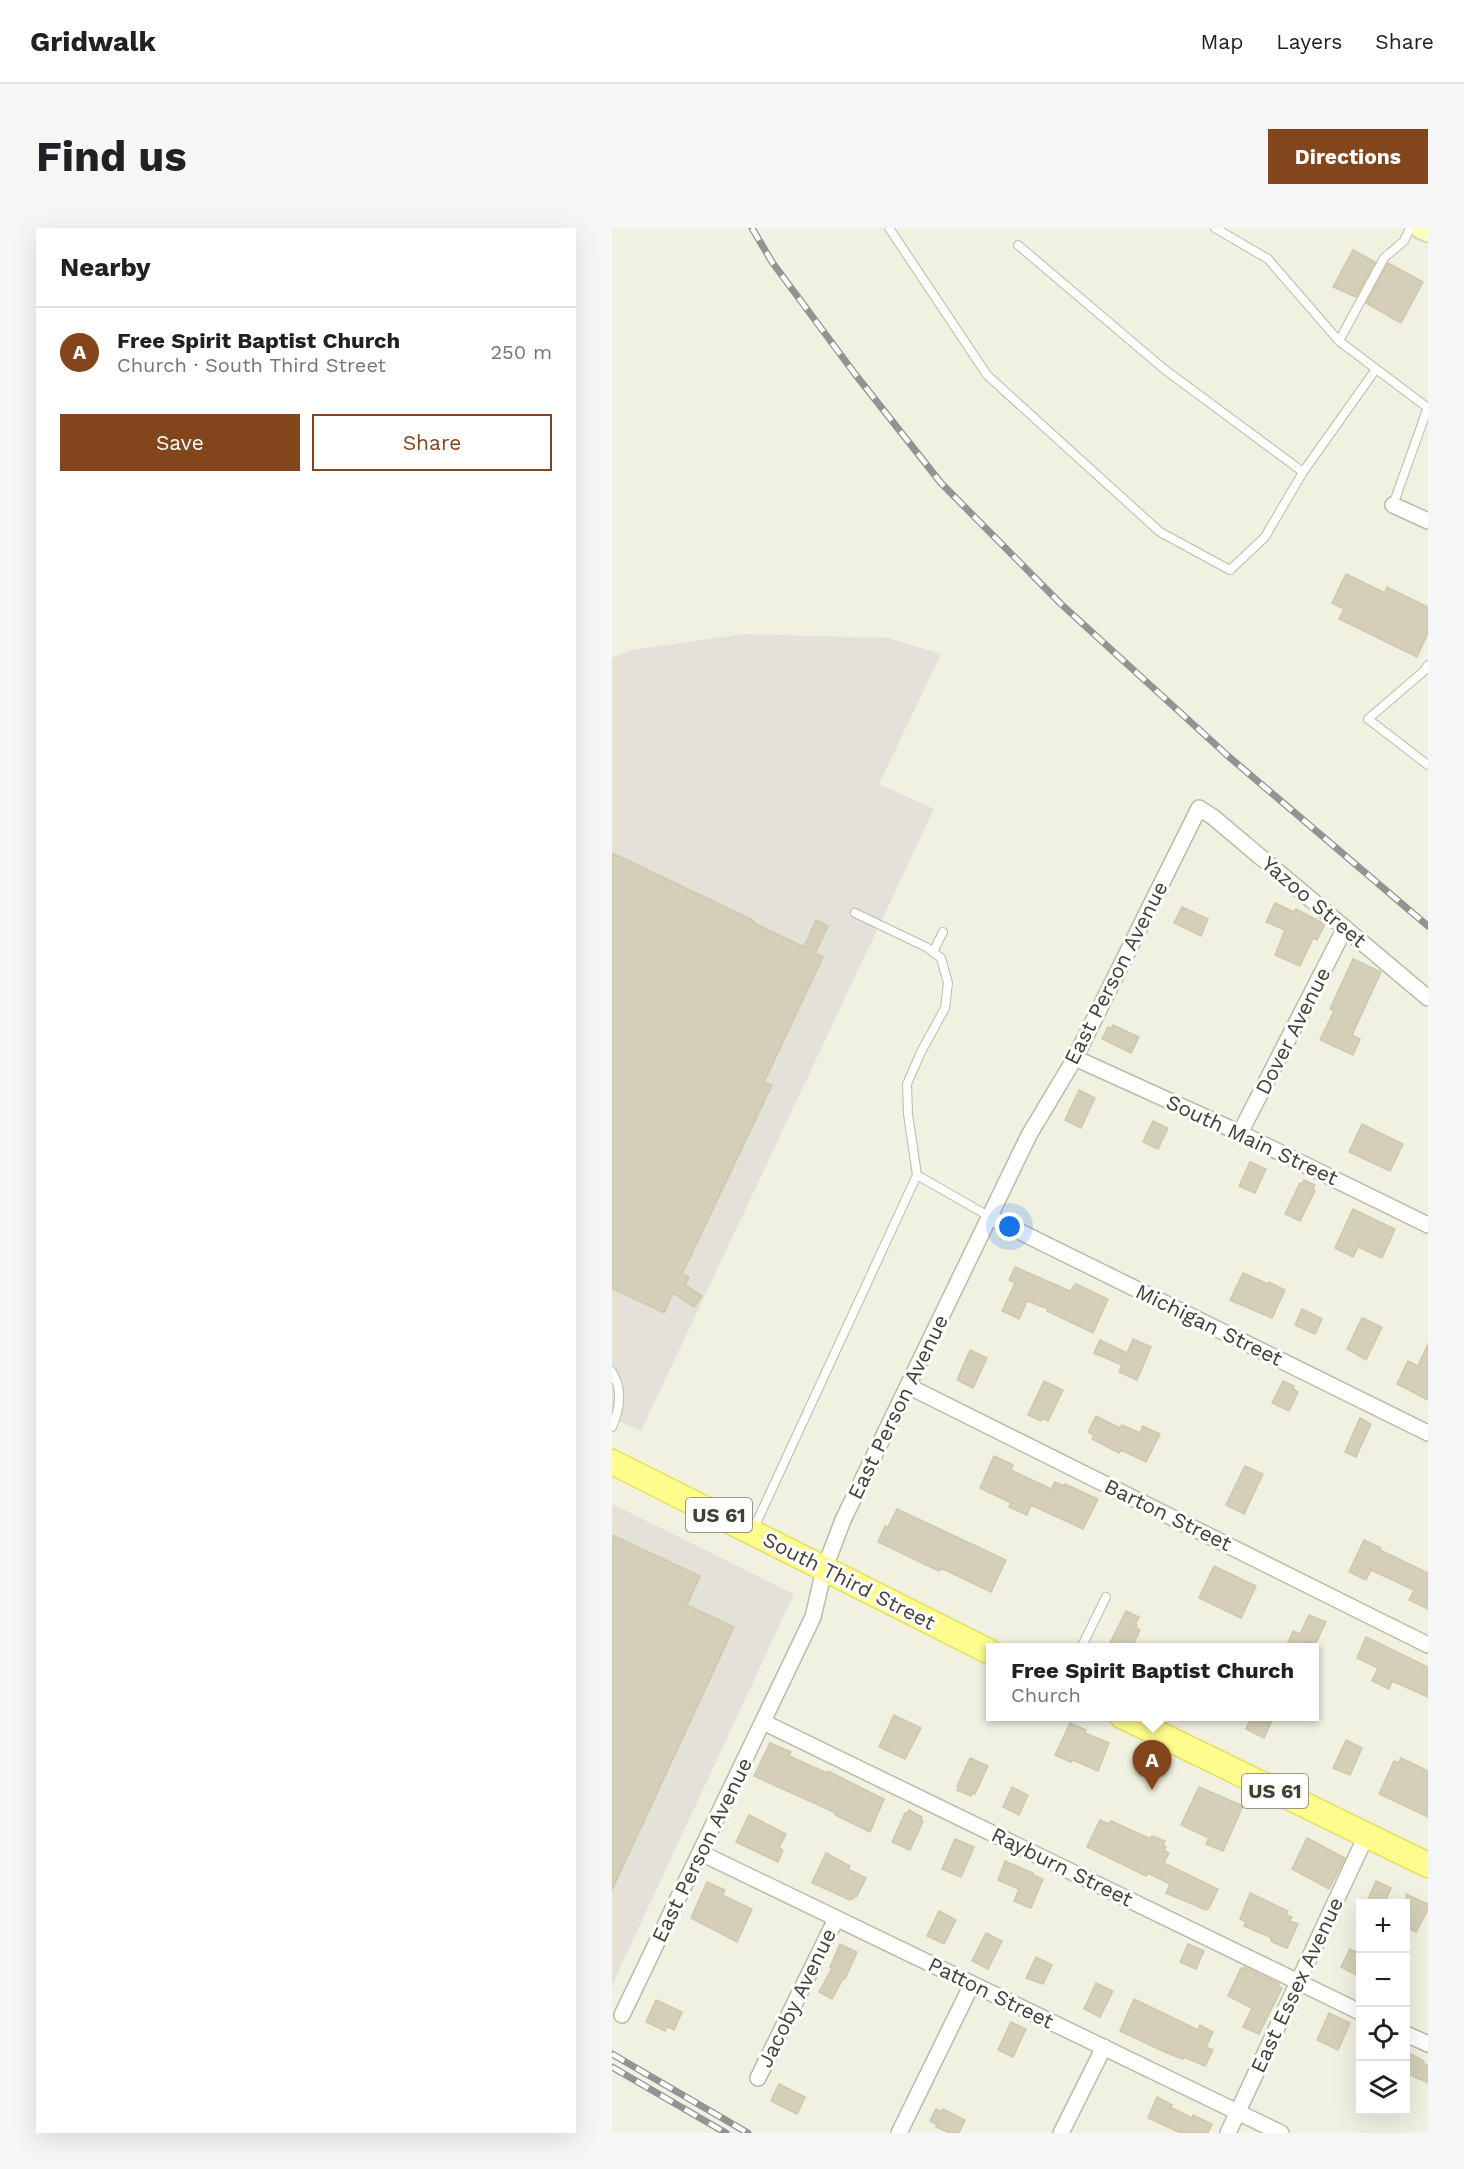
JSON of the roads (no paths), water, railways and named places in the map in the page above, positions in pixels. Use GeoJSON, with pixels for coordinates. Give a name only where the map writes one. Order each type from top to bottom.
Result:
{"type":"FeatureCollection","features":[{"type":"Feature","properties":{"kind":"main road"},"geometry":{"type":"LineString","coordinates":[[1421,228],[1428,231]]}},
{"type":"Feature","properties":{"kind":"main road","name":"South Third Street"},"geometry":{"type":"LineString","coordinates":[[612,1462],[986,1650]]}},
{"type":"Feature","properties":{"kind":"main road","name":"US 61"},"geometry":{"type":"LineString","coordinates":[[1132,1721],[1366,1836],[1427,1861]]}},
{"type":"Feature","properties":{"kind":"street"},"geometry":{"type":"LineString","coordinates":[[1393,505],[1428,521]]}},
{"type":"Feature","properties":{"kind":"street","name":"Yazoo Street"},"geometry":{"type":"LineString","coordinates":[[1198,808],[1213,817],[1428,998]]}},
{"type":"Feature","properties":{"kind":"street","name":"East Person Avenue"},"geometry":{"type":"LineString","coordinates":[[622,2015],[813,1617],[824,1570],[843,1520],[1029,1135],[1075,1058],[1198,808]]}},
{"type":"Feature","properties":{"kind":"street","name":"Dover Avenue"},"geometry":{"type":"LineString","coordinates":[[1240,1134],[1345,928]]}},
{"type":"Feature","properties":{"kind":"street","name":"South Main Street"},"geometry":{"type":"LineString","coordinates":[[1075,1058],[1240,1134],[1428,1225]]}},
{"type":"Feature","properties":{"kind":"street","name":"Michigan Street"},"geometry":{"type":"LineString","coordinates":[[990,1217],[1428,1433]]}},
{"type":"Feature","properties":{"kind":"street","name":"Barton Street"},"geometry":{"type":"LineString","coordinates":[[908,1386],[1428,1645]]}},
{"type":"Feature","properties":{"kind":"street","name":"Rayburn Street"},"geometry":{"type":"LineString","coordinates":[[763,1722],[1356,2010]]}},
{"type":"Feature","properties":{"kind":"street","name":"East Essex Avenue"},"geometry":{"type":"LineString","coordinates":[[1228,2133],[1366,1836]]}},
{"type":"Feature","properties":{"kind":"street","name":"Patton Street"},"geometry":{"type":"LineString","coordinates":[[701,1853],[1281,2133]]}},
{"type":"Feature","properties":{"kind":"street","name":"Jacoby Avenue"},"geometry":{"type":"LineString","coordinates":[[758,2078],[836,1919]]}},
{"type":"Feature","properties":{"kind":"street"},"geometry":{"type":"LineString","coordinates":[[899,2133],[972,1984]]}},
{"type":"Feature","properties":{"kind":"street"},"geometry":{"type":"LineString","coordinates":[[1410,2036],[1428,2044]]}},
{"type":"Feature","properties":{"kind":"street"},"geometry":{"type":"LineString","coordinates":[[1061,2133],[1104,2047]]}},
{"type":"Feature","properties":{"kind":"lane"},"geometry":{"type":"LineString","coordinates":[[889,228],[987,375],[1160,532],[1230,570],[1265,537],[1303,472],[1376,369]]}},
{"type":"Feature","properties":{"kind":"lane"},"geometry":{"type":"LineString","coordinates":[[1215,228],[1268,259],[1339,341],[1428,407],[1393,505]]}},
{"type":"Feature","properties":{"kind":"lane"},"geometry":{"type":"LineString","coordinates":[[1339,341],[1384,258],[1404,241],[1410,228]]}},
{"type":"Feature","properties":{"kind":"lane"},"geometry":{"type":"LineString","coordinates":[[1018,245],[1164,369],[1303,472]]}},
{"type":"Feature","properties":{"kind":"lane"},"geometry":{"type":"LineString","coordinates":[[1428,665],[1368,719],[1428,765]]}},
{"type":"Feature","properties":{"kind":"lane"},"geometry":{"type":"LineString","coordinates":[[752,1531],[917,1175],[908,1114],[907,1084],[945,1008],[948,983],[941,958],[905,936],[855,913]]}},
{"type":"Feature","properties":{"kind":"lane"},"geometry":{"type":"LineString","coordinates":[[933,952],[944,932]]}},
{"type":"Feature","properties":{"kind":"lane"},"geometry":{"type":"LineString","coordinates":[[917,1175],[990,1217]]}},
{"type":"Feature","properties":{"kind":"lane"},"geometry":{"type":"LineString","coordinates":[[612,1372],[617,1381],[619,1403],[612,1427]]}},
{"type":"Feature","properties":{"kind":"lane"},"geometry":{"type":"LineString","coordinates":[[1083,1643],[1106,1598]]}},
{"type":"Feature","properties":{"kind":"railway"},"geometry":{"type":"LineString","coordinates":[[752,228],[772,262],[855,374],[941,483],[1061,604],[1228,756],[1428,926]]}},
{"type":"Feature","properties":{"kind":"railway"},"geometry":{"type":"LineString","coordinates":[[612,2054],[748,2133]]}},
{"type":"Feature","properties":{"kind":"railway"},"geometry":{"type":"LineString","coordinates":[[612,2067],[726,2133]]}},
{"type":"Feature","properties":{"kind":"place","name":"Free Spirit Baptist Church"},"geometry":{"type":"Point","coordinates":[1152,1790]}}]}
